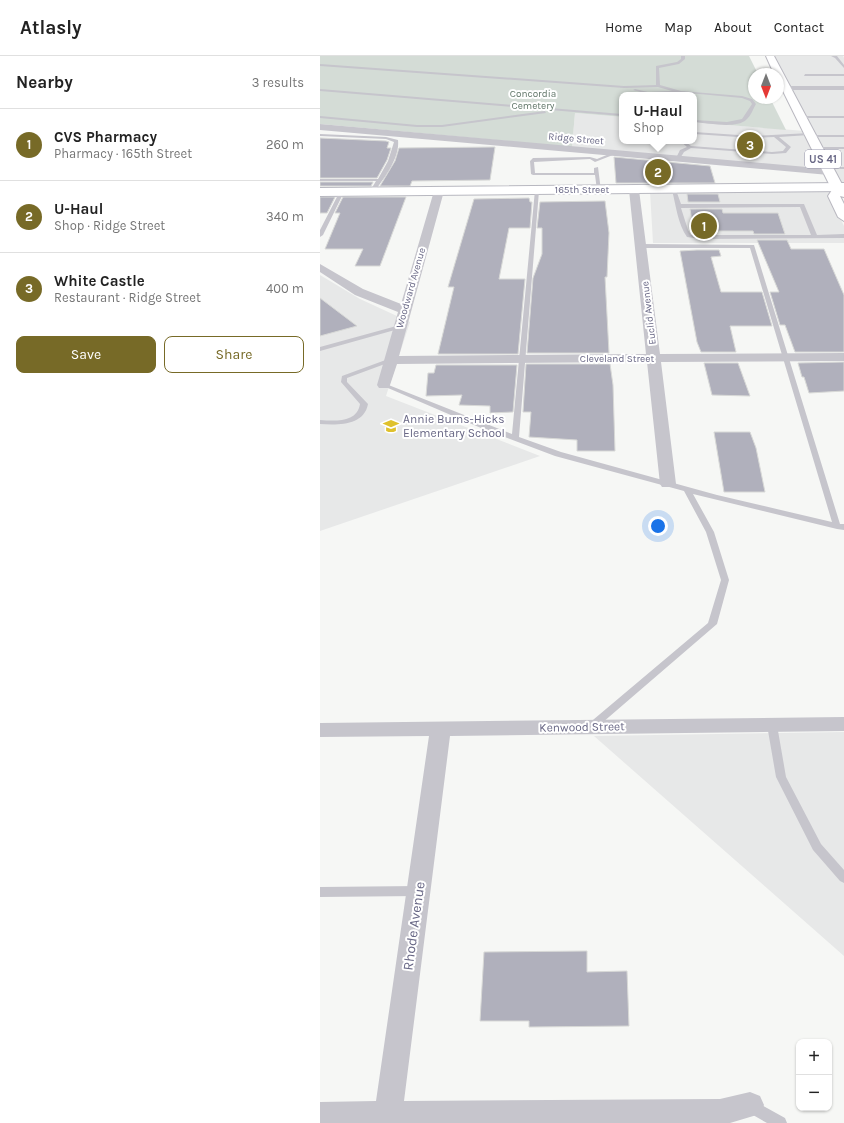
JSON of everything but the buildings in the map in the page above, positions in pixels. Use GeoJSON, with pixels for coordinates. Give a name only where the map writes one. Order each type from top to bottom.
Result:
{"type":"FeatureCollection","features":[{"type":"Feature","properties":{"kind":"main road","name":"US 41"},"geometry":{"type":"LineString","coordinates":[[770,56],[828,170],[841,189],[834,196],[844,217]]}},
{"type":"Feature","properties":{"kind":"main road","name":"165th Street"},"geometry":{"type":"LineString","coordinates":[[320,192],[841,189]]}},
{"type":"Feature","properties":{"kind":"street"},"geometry":{"type":"LineString","coordinates":[[786,88],[844,88]]}},
{"type":"Feature","properties":{"kind":"street","name":"Ridge Street"},"geometry":{"type":"LineString","coordinates":[[320,127],[828,170]]}},
{"type":"Feature","properties":{"kind":"street","name":"Euclid Avenue"},"geometry":{"type":"LineString","coordinates":[[634,190],[655,359],[668,484]]}},
{"type":"Feature","properties":{"kind":"street","name":"Woodward Avenue"},"geometry":{"type":"LineString","coordinates":[[384,385],[404,310],[439,191]]}},
{"type":"Feature","properties":{"kind":"street"},"geometry":{"type":"LineString","coordinates":[[320,267],[359,292],[404,310]]}},
{"type":"Feature","properties":{"kind":"street","name":"Cleveland Street"},"geometry":{"type":"LineString","coordinates":[[391,360],[844,357]]}},
{"type":"Feature","properties":{"kind":"street","name":"Kenwood Street"},"geometry":{"type":"LineString","coordinates":[[320,730],[844,724]]}},
{"type":"Feature","properties":{"kind":"street","name":"Rhode Avenue"},"geometry":{"type":"LineString","coordinates":[[387,1119],[441,728]]}},
{"type":"Feature","properties":{"kind":"street"},"geometry":{"type":"LineString","coordinates":[[320,1115],[387,1119],[720,1112],[750,1105]]}},
{"type":"Feature","properties":{"kind":"lane"},"geometry":{"type":"LineString","coordinates":[[658,86],[657,67],[678,62],[683,59],[683,56]]}},
{"type":"Feature","properties":{"kind":"lane"},"geometry":{"type":"LineString","coordinates":[[770,56],[785,56]]}},
{"type":"Feature","properties":{"kind":"lane"},"geometry":{"type":"LineString","coordinates":[[833,56],[836,57],[844,67]]}},
{"type":"Feature","properties":{"kind":"lane"},"geometry":{"type":"LineString","coordinates":[[320,65],[624,87],[658,86],[681,92]]}},
{"type":"Feature","properties":{"kind":"lane"},"geometry":{"type":"LineString","coordinates":[[805,75],[844,75]]}},
{"type":"Feature","properties":{"kind":"lane"},"geometry":{"type":"LineString","coordinates":[[624,87],[644,92]]}},
{"type":"Feature","properties":{"kind":"lane"},"geometry":{"type":"LineString","coordinates":[[320,90],[619,115]]}},
{"type":"Feature","properties":{"kind":"lane"},"geometry":{"type":"LineString","coordinates":[[697,93],[748,98],[754,102],[754,104],[746,117],[740,121],[723,123],[697,121]]}},
{"type":"Feature","properties":{"kind":"lane"},"geometry":{"type":"LineString","coordinates":[[320,117],[417,126],[442,126],[562,110]]}},
{"type":"Feature","properties":{"kind":"lane"},"geometry":{"type":"LineString","coordinates":[[802,117],[844,117]]}},
{"type":"Feature","properties":{"kind":"lane"},"geometry":{"type":"LineString","coordinates":[[697,133],[776,137],[810,135],[844,136]]}},
{"type":"Feature","properties":{"kind":"lane"},"geometry":{"type":"LineString","coordinates":[[320,135],[362,136],[396,141],[395,149],[380,180],[372,191]]}},
{"type":"Feature","properties":{"kind":"lane"},"geometry":{"type":"LineString","coordinates":[[677,158],[682,151],[690,147],[772,153],[784,152],[789,148],[776,137]]}},
{"type":"Feature","properties":{"kind":"lane"},"geometry":{"type":"LineString","coordinates":[[686,144],[690,147]]}},
{"type":"Feature","properties":{"kind":"lane"},"geometry":{"type":"LineString","coordinates":[[817,148],[844,148]]}},
{"type":"Feature","properties":{"kind":"lane"},"geometry":{"type":"LineString","coordinates":[[595,161],[616,153]]}},
{"type":"Feature","properties":{"kind":"lane"},"geometry":{"type":"LineString","coordinates":[[597,174],[533,174],[532,161],[535,159],[595,159],[595,161],[597,174],[599,190]]}},
{"type":"Feature","properties":{"kind":"lane"},"geometry":{"type":"LineString","coordinates":[[828,170],[844,168]]}},
{"type":"Feature","properties":{"kind":"lane"},"geometry":{"type":"LineString","coordinates":[[320,180],[380,180]]}},
{"type":"Feature","properties":{"kind":"lane"},"geometry":{"type":"LineString","coordinates":[[674,190],[685,230],[689,236],[701,238],[844,236]]}},
{"type":"Feature","properties":{"kind":"lane"},"geometry":{"type":"LineString","coordinates":[[515,438],[537,191]]}},
{"type":"Feature","properties":{"kind":"lane"},"geometry":{"type":"LineString","coordinates":[[320,235],[342,192]]}},
{"type":"Feature","properties":{"kind":"lane"},"geometry":{"type":"LineString","coordinates":[[678,206],[802,205],[815,237]]}},
{"type":"Feature","properties":{"kind":"lane"},"geometry":{"type":"LineString","coordinates":[[641,246],[752,246],[840,526]]}},
{"type":"Feature","properties":{"kind":"lane"},"geometry":{"type":"LineString","coordinates":[[320,349],[400,327]]}},
{"type":"Feature","properties":{"kind":"lane"},"geometry":{"type":"LineString","coordinates":[[320,422],[341,422],[360,416],[363,412],[364,404],[344,382],[344,377],[391,360]]}},
{"type":"Feature","properties":{"kind":"lane"},"geometry":{"type":"LineString","coordinates":[[384,385],[558,454],[687,489],[840,526]]}},
{"type":"Feature","properties":{"kind":"lane"},"geometry":{"type":"LineString","coordinates":[[591,727],[712,624],[725,580],[710,532],[687,489]]}},
{"type":"Feature","properties":{"kind":"lane"},"geometry":{"type":"LineString","coordinates":[[772,725],[781,777],[818,847],[844,878]]}},
{"type":"Feature","properties":{"kind":"lane"},"geometry":{"type":"LineString","coordinates":[[320,892],[418,891]]}},
{"type":"Feature","properties":{"kind":"lane"},"geometry":{"type":"LineString","coordinates":[[750,1105],[780,1123]]}},
{"type":"Feature","properties":{"kind":"shaded area"},"geometry":{"type":"Polygon","coordinates":[[[772,56],[843,56],[844,186],[840,186],[784,79],[784,68],[778,68],[772,56]]]}},
{"type":"Feature","properties":{"kind":"shaded area"},"geometry":{"type":"Polygon","coordinates":[[[575,113],[619,117],[619,144],[697,144],[697,122],[805,131],[824,170],[572,147],[575,113]]]}},
{"type":"Feature","properties":{"kind":"shaded area"},"geometry":{"type":"Polygon","coordinates":[[[834,189],[829,196],[844,226],[844,243],[653,243],[650,191],[834,189]]]}},
{"type":"Feature","properties":{"kind":"shaded area","name":"Annie Burns-Hicks Elementary School"},"geometry":{"type":"Polygon","coordinates":[[[320,275],[360,299],[410,322],[386,396],[540,456],[320,531],[320,275]]]}},
{"type":"Feature","properties":{"kind":"shaded area"},"geometry":{"type":"Polygon","coordinates":[[[844,732],[844,956],[594,736],[844,732]]]}},
{"type":"Feature","properties":{"kind":"green space","name":"Concordia Cemetery"},"geometry":{"type":"Polygon","coordinates":[[[320,56],[749,56],[755,68],[748,68],[748,104],[773,104],[786,130],[697,122],[697,92],[619,92],[619,117],[575,113],[572,147],[320,124],[320,56]]]}},
{"type":"Feature","properties":{"kind":"place","name":"White Castle"},"geometry":{"type":"Point","coordinates":[750,145]}},
{"type":"Feature","properties":{"kind":"place","name":"U-Haul"},"geometry":{"type":"Point","coordinates":[658,172]}},
{"type":"Feature","properties":{"kind":"place","name":"CVS Pharmacy"},"geometry":{"type":"Point","coordinates":[704,226]}},
{"type":"Feature","properties":{"kind":"place","name":"Annie Burns-Hicks Elementary School"},"geometry":{"type":"Point","coordinates":[391,426]}}]}
